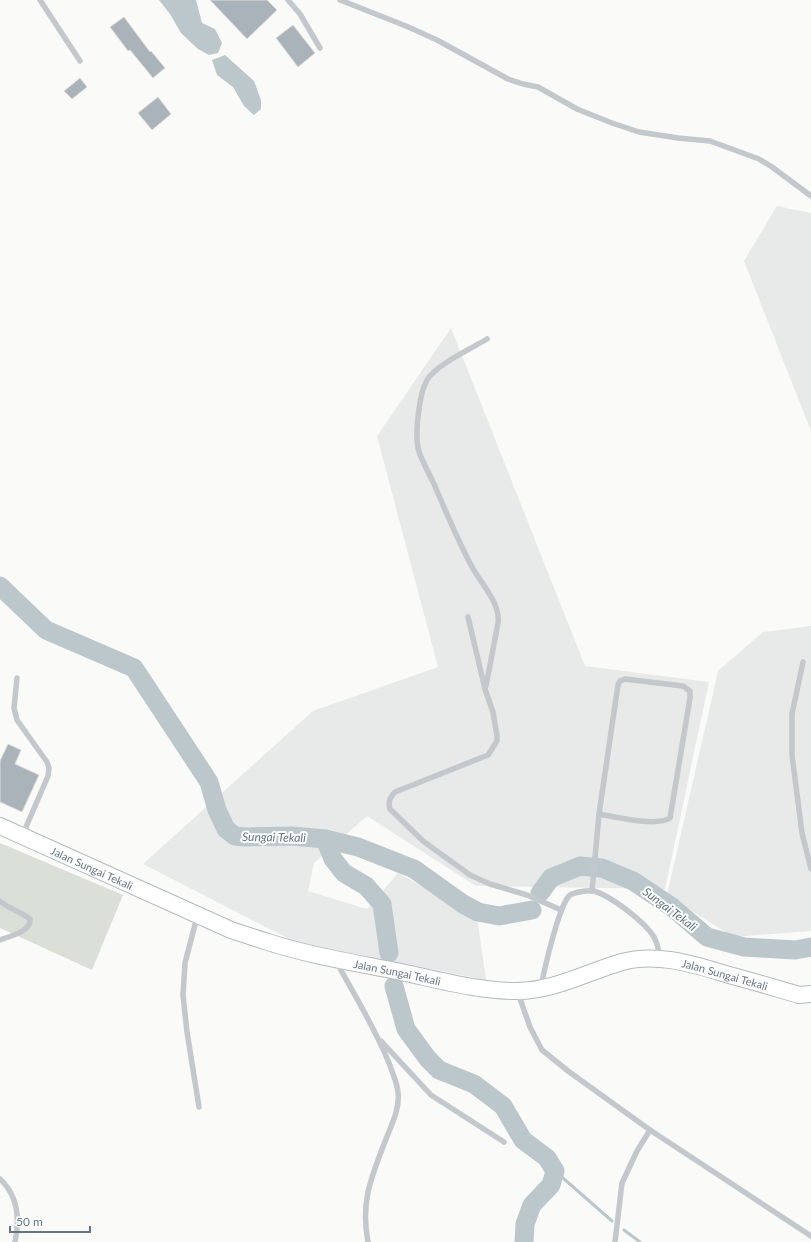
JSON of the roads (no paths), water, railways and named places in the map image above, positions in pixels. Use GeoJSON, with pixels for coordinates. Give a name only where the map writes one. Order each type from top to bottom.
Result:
{"type":"FeatureCollection","features":[{"type":"Feature","properties":{"kind":"street","name":"Jalan Sungai Tekali"},"geometry":{"type":"LineString","coordinates":[[0,826],[231,930],[269,943],[334,958],[475,987],[517,991],[540,990],[623,962],[643,959],[659,959],[694,965],[799,995],[811,994]]}},
{"type":"Feature","properties":{"kind":"lane"},"geometry":{"type":"LineString","coordinates":[[40,0],[80,61]]}},
{"type":"Feature","properties":{"kind":"lane"},"geometry":{"type":"LineString","coordinates":[[288,0],[300,14],[320,48]]}},
{"type":"Feature","properties":{"kind":"lane"},"geometry":{"type":"LineString","coordinates":[[340,0],[437,40],[508,79],[538,87],[577,109],[612,123],[640,132],[710,141],[758,160],[772,167],[811,196]]}},
{"type":"Feature","properties":{"kind":"lane"},"geometry":{"type":"LineString","coordinates":[[486,688],[499,617],[497,608],[472,567],[454,530],[418,448],[417,429],[421,400],[428,380],[441,366],[487,339]]}},
{"type":"Feature","properties":{"kind":"lane"},"geometry":{"type":"LineString","coordinates":[[468,617],[493,712],[497,742],[488,755],[395,792],[390,797],[390,809],[423,841],[470,875],[490,884],[527,895],[561,910]]}},
{"type":"Feature","properties":{"kind":"lane"},"geometry":{"type":"LineString","coordinates":[[803,662],[792,714],[792,755],[802,833],[811,869]]}},
{"type":"Feature","properties":{"kind":"lane"},"geometry":{"type":"LineString","coordinates":[[17,678],[14,708],[17,720],[47,762],[49,768],[48,776],[22,836]]}},
{"type":"Feature","properties":{"kind":"lane"},"geometry":{"type":"LineString","coordinates":[[592,891],[599,814],[620,681],[625,678],[683,686],[690,690],[690,698],[670,818],[657,823],[599,814]]}},
{"type":"Feature","properties":{"kind":"lane"},"geometry":{"type":"LineString","coordinates":[[540,990],[561,910],[567,898],[572,894],[592,891],[606,897],[626,910],[648,929],[656,942],[659,959]]}},
{"type":"Feature","properties":{"kind":"lane"},"geometry":{"type":"LineString","coordinates":[[0,901],[7,907],[30,919],[29,927],[25,930],[0,940]]}},
{"type":"Feature","properties":{"kind":"lane"},"geometry":{"type":"LineString","coordinates":[[198,914],[185,963],[183,995],[199,1107]]}},
{"type":"Feature","properties":{"kind":"lane"},"geometry":{"type":"LineString","coordinates":[[334,958],[380,1039],[398,1092],[396,1112],[366,1194],[365,1220],[368,1242]]}},
{"type":"Feature","properties":{"kind":"lane"},"geometry":{"type":"LineString","coordinates":[[517,991],[530,1027],[542,1050],[568,1071],[650,1130],[811,1236]]}},
{"type":"Feature","properties":{"kind":"lane"},"geometry":{"type":"LineString","coordinates":[[380,1039],[431,1095],[504,1142]]}},
{"type":"Feature","properties":{"kind":"lane"},"geometry":{"type":"LineString","coordinates":[[615,1242],[622,1183],[637,1151],[650,1130]]}},
{"type":"Feature","properties":{"kind":"lane"},"geometry":{"type":"LineString","coordinates":[[0,1179],[9,1189],[16,1204],[18,1220],[15,1242]]}},
{"type":"Feature","properties":{"kind":"waterway","name":"Sungai Tekali"},"geometry":{"type":"LineString","coordinates":[[0,586],[46,630],[134,668],[209,782],[217,810],[226,829],[235,836],[292,836],[325,839],[358,847],[414,869],[463,904],[478,912],[499,916],[532,910]]}},
{"type":"Feature","properties":{"kind":"waterway"},"geometry":{"type":"LineString","coordinates":[[325,839],[333,859],[344,873],[366,886],[382,904],[389,953]]}},
{"type":"Feature","properties":{"kind":"waterway","name":"Sungai Tekali"},"geometry":{"type":"LineString","coordinates":[[540,893],[551,878],[580,866],[602,868],[633,881],[672,907],[707,937],[744,947],[795,950],[811,947]]}},
{"type":"Feature","properties":{"kind":"waterway"},"geometry":{"type":"LineString","coordinates":[[394,986],[406,1029],[428,1059],[439,1070],[474,1084],[503,1106],[523,1140],[547,1158],[555,1171],[551,1185],[532,1205],[525,1224],[524,1242]]}},
{"type":"Feature","properties":{"kind":"waterway"},"geometry":{"type":"LineString","coordinates":[[555,1171],[612,1221]]}},
{"type":"Feature","properties":{"kind":"waterway"},"geometry":{"type":"LineString","coordinates":[[624,1230],[640,1242]]}}]}
